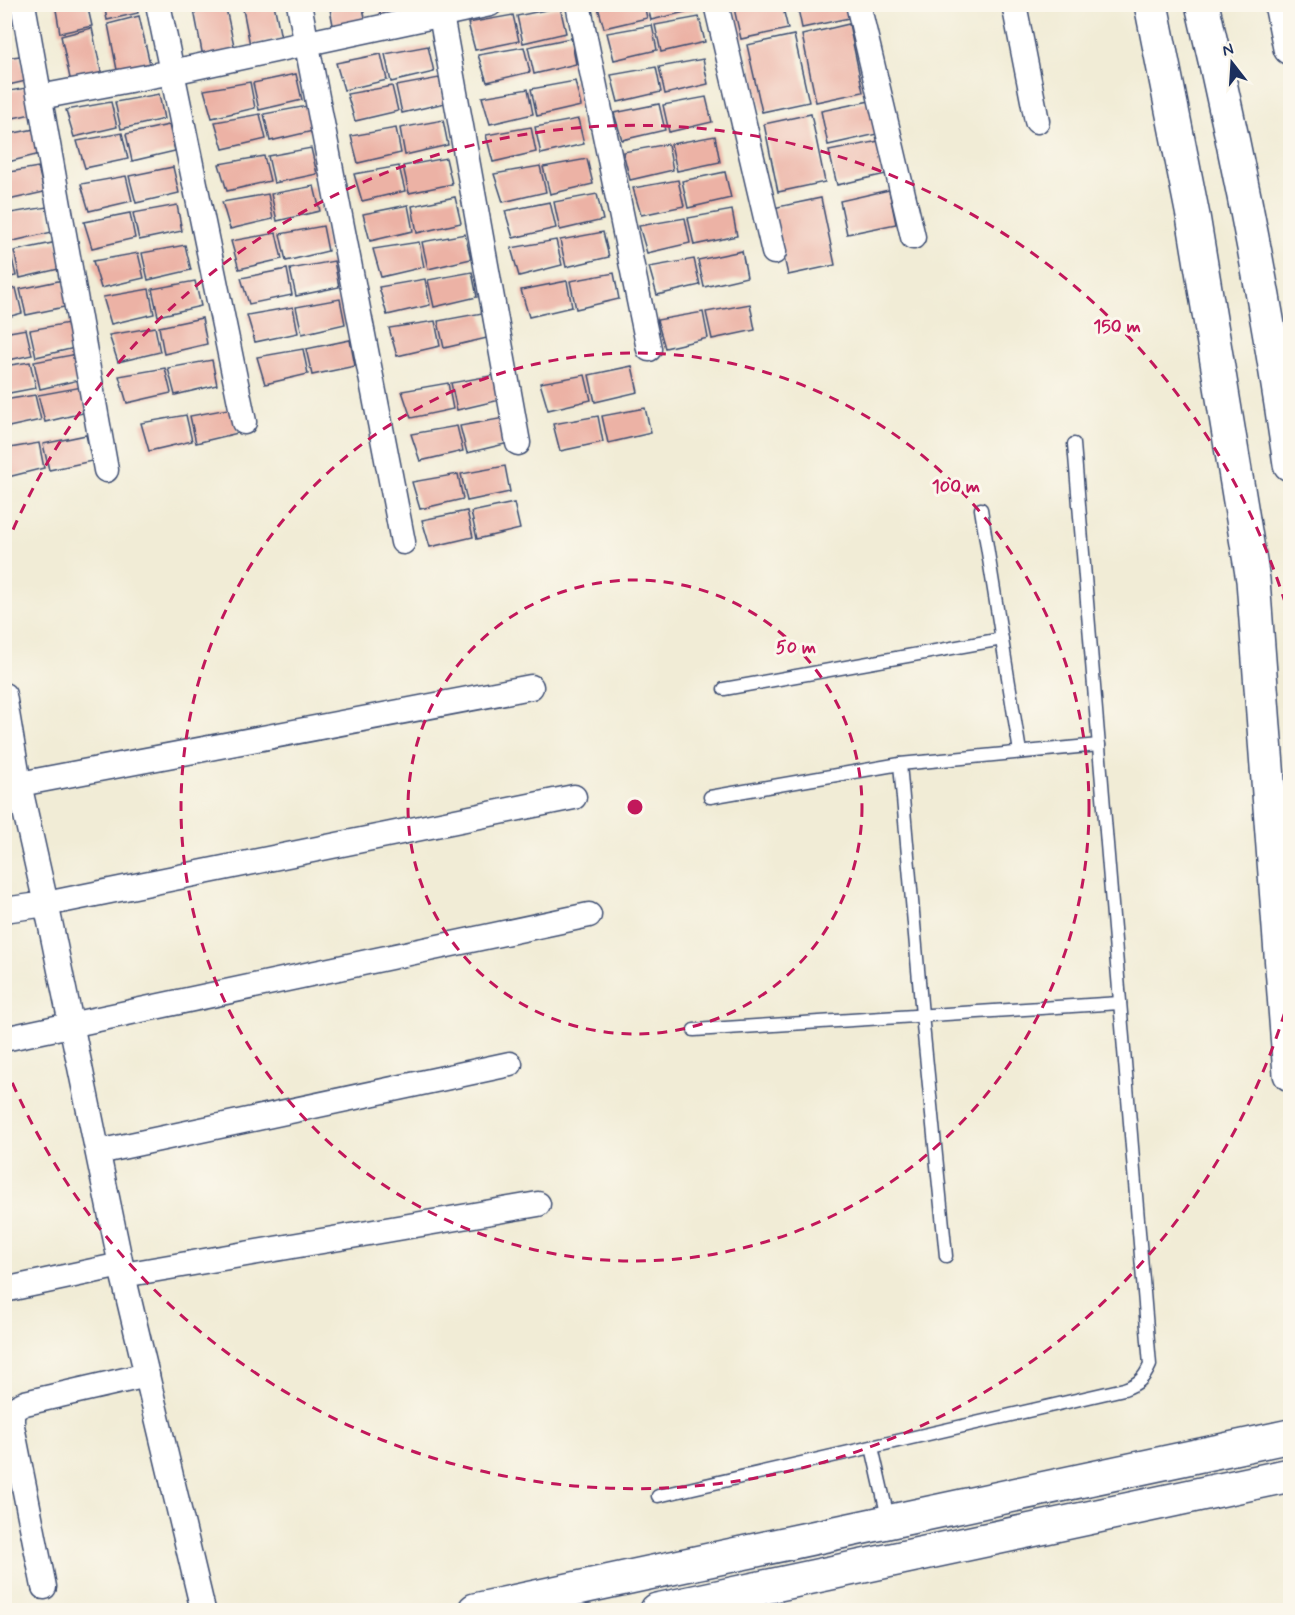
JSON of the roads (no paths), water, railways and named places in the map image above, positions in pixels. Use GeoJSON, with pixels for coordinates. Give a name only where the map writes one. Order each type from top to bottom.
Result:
{"type":"FeatureCollection","features":[{"type":"Feature","properties":{"kind":"main road"},"geometry":{"type":"LineString","coordinates":[[1151,4],[1192,216],[1253,580],[1290,1074]]}},
{"type":"Feature","properties":{"kind":"main road"},"geometry":{"type":"LineString","coordinates":[[1202,4],[1230,121],[1275,360],[1290,464]]}},
{"type":"Feature","properties":{"kind":"main road"},"geometry":{"type":"LineString","coordinates":[[1281,4],[1290,48]]}},
{"type":"Feature","properties":{"kind":"main road"},"geometry":{"type":"LineString","coordinates":[[476,1611],[1290,1436]]}},
{"type":"Feature","properties":{"kind":"main road"},"geometry":{"type":"LineString","coordinates":[[657,1611],[1290,1475]]}},
{"type":"Feature","properties":{"kind":"street"},"geometry":{"type":"LineString","coordinates":[[23,4],[106,470]]}},
{"type":"Feature","properties":{"kind":"street"},"geometry":{"type":"LineString","coordinates":[[158,4],[244,422]]}},
{"type":"Feature","properties":{"kind":"street"},"geometry":{"type":"LineString","coordinates":[[299,4],[403,542]]}},
{"type":"Feature","properties":{"kind":"street"},"geometry":{"type":"LineString","coordinates":[[40,97],[307,44],[440,10],[490,4]]}},
{"type":"Feature","properties":{"kind":"street"},"geometry":{"type":"LineString","coordinates":[[578,4],[649,349]]}},
{"type":"Feature","properties":{"kind":"street"},"geometry":{"type":"LineString","coordinates":[[716,4],[774,252]]}},
{"type":"Feature","properties":{"kind":"street"},"geometry":{"type":"LineString","coordinates":[[858,4],[913,237]]}},
{"type":"Feature","properties":{"kind":"street"},"geometry":{"type":"LineString","coordinates":[[1014,4],[1037,121]]}},
{"type":"Feature","properties":{"kind":"street"},"geometry":{"type":"LineString","coordinates":[[440,10],[518,443]]}},
{"type":"Feature","properties":{"kind":"street"},"geometry":{"type":"LineString","coordinates":[[12,786],[531,687]]}},
{"type":"Feature","properties":{"kind":"street"},"geometry":{"type":"LineString","coordinates":[[4,695],[12,786],[46,904],[122,1270],[203,1611]]}},
{"type":"Feature","properties":{"kind":"street"},"geometry":{"type":"LineString","coordinates":[[4,910],[46,904],[574,797]]}},
{"type":"Feature","properties":{"kind":"street"},"geometry":{"type":"LineString","coordinates":[[4,1039],[589,915]]}},
{"type":"Feature","properties":{"kind":"street"},"geometry":{"type":"LineString","coordinates":[[98,1152],[510,1064]]}},
{"type":"Feature","properties":{"kind":"street"},"geometry":{"type":"LineString","coordinates":[[4,1290],[538,1204]]}},
{"type":"Feature","properties":{"kind":"street"},"geometry":{"type":"LineString","coordinates":[[44,1587],[12,1426],[12,1413],[25,1403],[147,1375]]}},
{"type":"Feature","properties":{"kind":"lane"},"geometry":{"type":"LineString","coordinates":[[658,1496],[1124,1389],[1137,1385],[1145,1377],[1150,1365],[1074,444]]}},
{"type":"Feature","properties":{"kind":"lane"},"geometry":{"type":"LineString","coordinates":[[981,509],[1020,752]]}},
{"type":"Feature","properties":{"kind":"lane"},"geometry":{"type":"LineString","coordinates":[[724,689],[1002,639]]}},
{"type":"Feature","properties":{"kind":"lane"},"geometry":{"type":"LineString","coordinates":[[710,797],[900,764],[1099,745]]}},
{"type":"Feature","properties":{"kind":"lane"},"geometry":{"type":"LineString","coordinates":[[900,764],[946,1256]]}},
{"type":"Feature","properties":{"kind":"lane"},"geometry":{"type":"LineString","coordinates":[[694,1030],[1120,1003]]}},
{"type":"Feature","properties":{"kind":"lane"},"geometry":{"type":"LineString","coordinates":[[872,1447],[889,1521]]}}]}
